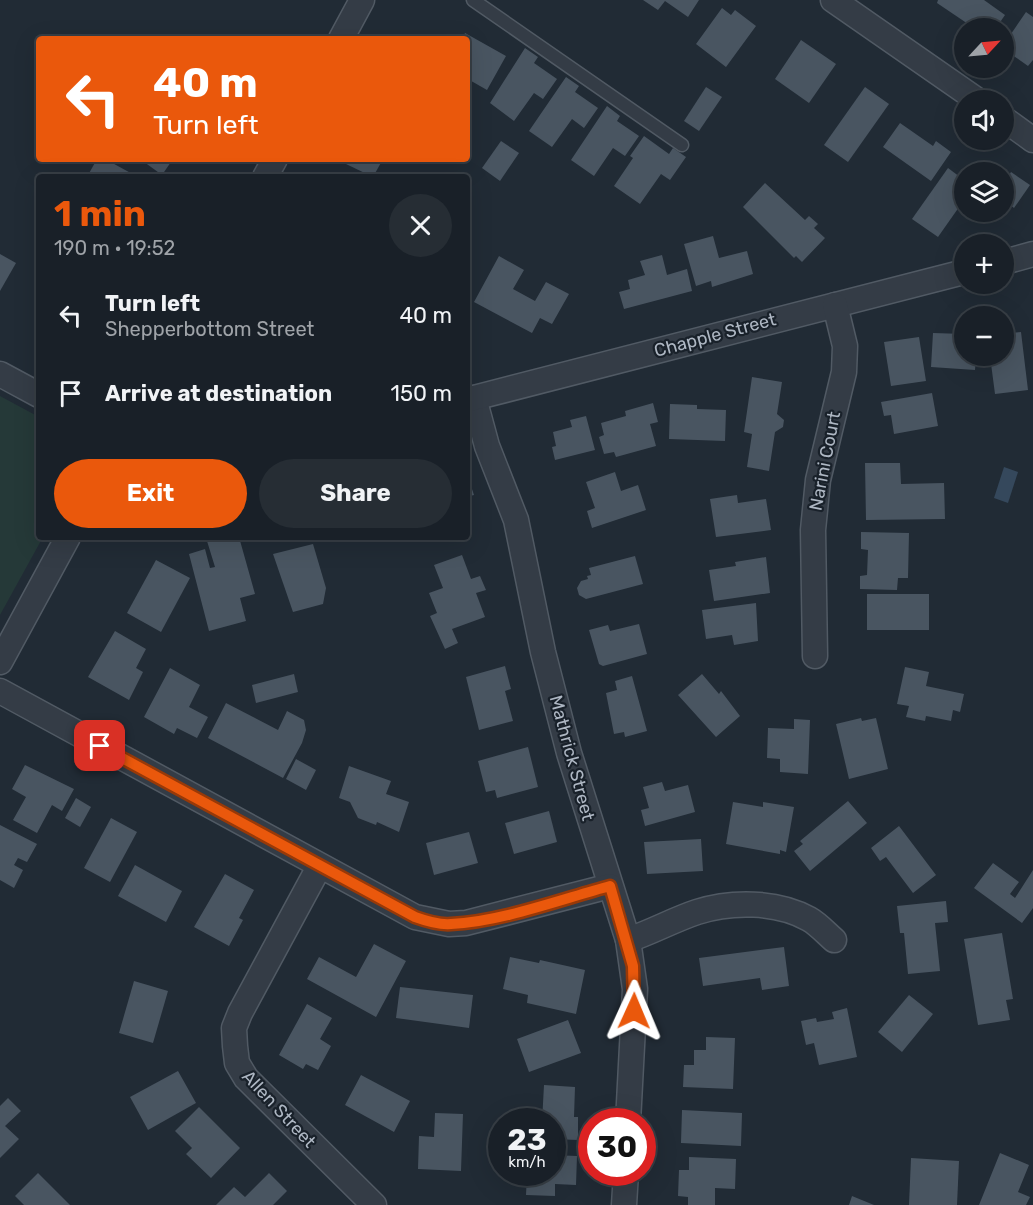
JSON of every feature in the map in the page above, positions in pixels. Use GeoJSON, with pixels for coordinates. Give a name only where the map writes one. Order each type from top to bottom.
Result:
{"type":"FeatureCollection","features":[{"type":"Feature","properties":{"kind":"street"},"geometry":{"type":"LineString","coordinates":[[343,36],[362,0]]}},
{"type":"Feature","properties":{"kind":"street"},"geometry":{"type":"LineString","coordinates":[[833,0],[963,90]]}},
{"type":"Feature","properties":{"kind":"street"},"geometry":{"type":"LineString","coordinates":[[1014,126],[1033,140]]}},
{"type":"Feature","properties":{"kind":"street"},"geometry":{"type":"LineString","coordinates":[[1014,259],[1033,254]]}},
{"type":"Feature","properties":{"kind":"street","name":"Chapple Street"},"geometry":{"type":"LineString","coordinates":[[470,399],[954,274]]}},
{"type":"Feature","properties":{"kind":"street","name":"Narini Court"},"geometry":{"type":"LineString","coordinates":[[815,656],[813,530],[818,480],[844,372],[845,346],[835,304]]}},
{"type":"Feature","properties":{"kind":"street"},"geometry":{"type":"LineString","coordinates":[[0,374],[36,393]]}},
{"type":"Feature","properties":{"kind":"street","name":"Mathrick Street"},"geometry":{"type":"LineString","coordinates":[[470,399],[516,520],[543,652],[569,753],[628,940],[635,989],[629,1108]]}},
{"type":"Feature","properties":{"kind":"street"},"geometry":{"type":"LineString","coordinates":[[0,662],[66,540]]}},
{"type":"Feature","properties":{"kind":"street"},"geometry":{"type":"LineString","coordinates":[[0,691],[319,867],[415,917],[449,924],[486,919],[610,886]]}},
{"type":"Feature","properties":{"kind":"street","name":"Allen Street"},"geometry":{"type":"LineString","coordinates":[[319,867],[240,1013],[234,1028],[237,1063],[258,1092],[374,1205]]}},
{"type":"Feature","properties":{"kind":"street"},"geometry":{"type":"LineString","coordinates":[[628,940],[695,913],[738,905],[759,905],[797,913],[811,920],[834,940]]}},
{"type":"Feature","properties":{"kind":"street"},"geometry":{"type":"LineString","coordinates":[[624,1205],[625,1186]]}},
{"type":"Feature","properties":{"kind":"lane"},"geometry":{"type":"LineString","coordinates":[[473,0],[682,145]]}},
{"type":"Feature","properties":{"kind":"green space"},"geometry":{"type":"Polygon","coordinates":[[[0,396],[36,415],[36,540],[41,540],[0,615],[0,396]]]}},
{"type":"Feature","properties":{"kind":"water"},"geometry":{"type":"Polygon","coordinates":[[[1004,467],[1018,472],[1008,503],[994,498],[1004,467]]]}},
{"type":"Feature","properties":{"kind":"building"},"geometry":{"type":"Polygon","coordinates":[[[643,0],[699,0],[688,17],[665,1],[658,10],[643,0]]]}},
{"type":"Feature","properties":{"kind":"building"},"geometry":{"type":"Polygon","coordinates":[[[938,0],[984,0],[1005,15],[1003,18],[959,18],[937,3],[938,0]]]}},
{"type":"Feature","properties":{"kind":"building"},"geometry":{"type":"Polygon","coordinates":[[[722,8],[731,15],[735,10],[756,26],[726,67],[696,44],[722,8]]]}},
{"type":"Feature","properties":{"kind":"building"},"geometry":{"type":"Polygon","coordinates":[[[1026,12],[1033,17],[1033,60],[1028,66],[1014,56],[1014,29],[1026,12]]]}},
{"type":"Feature","properties":{"kind":"building"},"geometry":{"type":"Polygon","coordinates":[[[465,33],[506,56],[487,90],[470,80],[470,36],[464,36],[465,33]]]}},
{"type":"Feature","properties":{"kind":"building"},"geometry":{"type":"Polygon","coordinates":[[[801,40],[836,64],[809,103],[775,79],[801,40]]]}},
{"type":"Feature","properties":{"kind":"building"},"geometry":{"type":"Polygon","coordinates":[[[525,48],[538,57],[534,63],[557,79],[543,99],[534,93],[514,121],[490,103],[525,48]]]}},
{"type":"Feature","properties":{"kind":"building"},"geometry":{"type":"Polygon","coordinates":[[[566,77],[579,86],[575,92],[598,108],[584,128],[572,119],[552,147],[529,131],[566,77]]]}},
{"type":"Feature","properties":{"kind":"building"},"geometry":{"type":"Polygon","coordinates":[[[706,87],[722,97],[699,131],[684,121],[706,87]]]}},
{"type":"Feature","properties":{"kind":"building"},"geometry":{"type":"Polygon","coordinates":[[[865,87],[889,104],[848,162],[824,145],[865,87]]]}},
{"type":"Feature","properties":{"kind":"building"},"geometry":{"type":"Polygon","coordinates":[[[607,106],[620,116],[617,121],[639,136],[625,156],[613,148],[594,176],[571,160],[607,106]]]}},
{"type":"Feature","properties":{"kind":"building"},"geometry":{"type":"Polygon","coordinates":[[[900,123],[933,146],[936,141],[951,152],[931,181],[883,147],[900,123]]]}},
{"type":"Feature","properties":{"kind":"building"},"geometry":{"type":"Polygon","coordinates":[[[644,136],[669,154],[673,148],[686,157],[670,180],[661,174],[640,204],[614,186],[633,158],[630,156],[644,136]]]}},
{"type":"Feature","properties":{"kind":"building"},"geometry":{"type":"Polygon","coordinates":[[[501,141],[519,153],[500,181],[482,168],[501,141]]]}},
{"type":"Feature","properties":{"kind":"building"},"geometry":{"type":"Polygon","coordinates":[[[95,162],[110,162],[132,174],[89,174],[95,162]]]}},
{"type":"Feature","properties":{"kind":"building"},"geometry":{"type":"Polygon","coordinates":[[[144,162],[171,162],[161,174],[144,162]]]}},
{"type":"Feature","properties":{"kind":"building"},"geometry":{"type":"Polygon","coordinates":[[[347,162],[381,162],[375,174],[367,174],[346,164],[347,162]]]}},
{"type":"Feature","properties":{"kind":"building"},"geometry":{"type":"Polygon","coordinates":[[[948,168],[954,172],[954,214],[938,237],[912,219],[948,168]]]}},
{"type":"Feature","properties":{"kind":"building"},"geometry":{"type":"Polygon","coordinates":[[[1014,174],[1030,185],[1014,208],[1014,174]]]}},
{"type":"Feature","properties":{"kind":"building"},"geometry":{"type":"Polygon","coordinates":[[[765,183],[805,220],[809,216],[818,224],[814,228],[825,238],[802,262],[796,256],[794,258],[743,207],[765,183]]]}},
{"type":"Feature","properties":{"kind":"building"},"geometry":{"type":"Polygon","coordinates":[[[713,236],[719,258],[747,251],[753,274],[712,287],[711,281],[696,286],[684,244],[713,236]]]}},
{"type":"Feature","properties":{"kind":"building"},"geometry":{"type":"Polygon","coordinates":[[[0,254],[16,263],[0,291],[0,254]]]}},
{"type":"Feature","properties":{"kind":"building"},"geometry":{"type":"Polygon","coordinates":[[[662,255],[667,275],[687,269],[692,291],[624,309],[619,292],[630,289],[628,280],[645,275],[640,261],[662,255]]]}},
{"type":"Feature","properties":{"kind":"building"},"geometry":{"type":"Polygon","coordinates":[[[499,256],[524,270],[513,289],[535,301],[546,282],[569,294],[552,324],[540,318],[532,333],[474,302],[499,256]]]}},
{"type":"Feature","properties":{"kind":"building"},"geometry":{"type":"Polygon","coordinates":[[[1021,332],[1028,390],[995,394],[991,366],[1014,366],[1014,333],[1021,332]]]}},
{"type":"Feature","properties":{"kind":"building"},"geometry":{"type":"Polygon","coordinates":[[[933,333],[954,334],[954,366],[975,366],[975,370],[931,367],[933,333]]]}},
{"type":"Feature","properties":{"kind":"building"},"geometry":{"type":"Polygon","coordinates":[[[919,337],[926,381],[891,386],[884,342],[919,337]]]}},
{"type":"Feature","properties":{"kind":"building"},"geometry":{"type":"Polygon","coordinates":[[[752,377],[782,382],[777,414],[784,420],[783,427],[775,432],[769,471],[747,467],[752,434],[744,432],[752,377]]]}},
{"type":"Feature","properties":{"kind":"building"},"geometry":{"type":"Polygon","coordinates":[[[932,393],[938,426],[894,434],[891,415],[884,416],[881,402],[932,393]]]}},
{"type":"Feature","properties":{"kind":"building"},"geometry":{"type":"Polygon","coordinates":[[[653,403],[658,422],[650,424],[656,446],[616,457],[614,452],[604,454],[599,437],[604,435],[601,423],[626,416],[625,411],[653,403]]]}},
{"type":"Feature","properties":{"kind":"building"},"geometry":{"type":"Polygon","coordinates":[[[670,404],[697,405],[697,409],[726,410],[725,441],[669,439],[670,404]]]}},
{"type":"Feature","properties":{"kind":"building"},"geometry":{"type":"Polygon","coordinates":[[[586,416],[595,450],[555,460],[552,447],[556,446],[553,432],[572,427],[570,420],[586,416]]]}},
{"type":"Feature","properties":{"kind":"building"},"geometry":{"type":"Polygon","coordinates":[[[865,463],[900,463],[901,484],[944,483],[945,519],[866,520],[865,463]]]}},
{"type":"Feature","properties":{"kind":"building"},"geometry":{"type":"Polygon","coordinates":[[[615,472],[621,491],[638,485],[646,510],[592,528],[587,511],[595,508],[586,482],[615,472]]]}},
{"type":"Feature","properties":{"kind":"building"},"geometry":{"type":"Polygon","coordinates":[[[470,483],[474,495],[470,496],[470,483]]]}},
{"type":"Feature","properties":{"kind":"building"},"geometry":{"type":"Polygon","coordinates":[[[737,495],[738,503],[766,499],[771,530],[716,537],[710,499],[737,495]]]}},
{"type":"Feature","properties":{"kind":"building"},"geometry":{"type":"Polygon","coordinates":[[[861,532],[909,533],[908,578],[898,578],[897,590],[860,589],[860,576],[867,575],[868,550],[861,549],[861,532]]]}},
{"type":"Feature","properties":{"kind":"building"},"geometry":{"type":"Polygon","coordinates":[[[240,540],[255,594],[240,598],[246,621],[209,631],[189,554],[205,549],[210,568],[215,567],[207,541],[240,540]]]}},
{"type":"Feature","properties":{"kind":"building"},"geometry":{"type":"Polygon","coordinates":[[[313,544],[326,588],[323,604],[293,612],[273,554],[313,544]]]}},
{"type":"Feature","properties":{"kind":"building"},"geometry":{"type":"Polygon","coordinates":[[[462,555],[471,579],[480,576],[486,590],[476,593],[485,617],[452,629],[458,643],[445,649],[430,616],[437,613],[429,593],[443,588],[434,565],[462,555]]]}},
{"type":"Feature","properties":{"kind":"building"},"geometry":{"type":"Polygon","coordinates":[[[635,556],[643,584],[586,599],[579,595],[577,588],[581,581],[588,579],[587,576],[591,575],[589,568],[635,556]]]}},
{"type":"Feature","properties":{"kind":"building"},"geometry":{"type":"Polygon","coordinates":[[[766,557],[770,593],[714,601],[709,570],[736,566],[735,562],[766,557]]]}},
{"type":"Feature","properties":{"kind":"building"},"geometry":{"type":"Polygon","coordinates":[[[156,560],[190,578],[161,632],[127,613],[156,560]]]}},
{"type":"Feature","properties":{"kind":"building"},"geometry":{"type":"Polygon","coordinates":[[[867,594],[929,594],[929,630],[867,630],[867,594]]]}},
{"type":"Feature","properties":{"kind":"building"},"geometry":{"type":"Polygon","coordinates":[[[756,603],[758,641],[734,645],[732,635],[706,639],[702,610],[756,603]]]}},
{"type":"Feature","properties":{"kind":"building"},"geometry":{"type":"Polygon","coordinates":[[[639,624],[647,654],[603,666],[599,664],[589,630],[608,625],[610,631],[639,624]]]}},
{"type":"Feature","properties":{"kind":"building"},"geometry":{"type":"Polygon","coordinates":[[[115,631],[146,649],[136,668],[143,672],[129,700],[88,677],[115,631]]]}},
{"type":"Feature","properties":{"kind":"building"},"geometry":{"type":"Polygon","coordinates":[[[505,666],[511,689],[505,691],[513,721],[479,730],[466,677],[505,666]]]}},
{"type":"Feature","properties":{"kind":"building"},"geometry":{"type":"Polygon","coordinates":[[[905,667],[929,672],[926,686],[964,694],[960,712],[953,710],[951,721],[926,716],[925,721],[906,717],[909,706],[897,704],[905,667]]]}},
{"type":"Feature","properties":{"kind":"building"},"geometry":{"type":"Polygon","coordinates":[[[170,668],[200,685],[189,707],[208,717],[197,738],[177,728],[174,734],[144,717],[170,668]]]}},
{"type":"Feature","properties":{"kind":"building"},"geometry":{"type":"Polygon","coordinates":[[[294,674],[298,692],[256,703],[252,685],[294,674]]]}},
{"type":"Feature","properties":{"kind":"building"},"geometry":{"type":"Polygon","coordinates":[[[702,674],[719,694],[721,691],[740,716],[716,737],[678,695],[702,674]]]}},
{"type":"Feature","properties":{"kind":"building"},"geometry":{"type":"Polygon","coordinates":[[[632,676],[647,731],[625,737],[624,732],[614,734],[606,693],[617,690],[615,681],[632,676]]]}},
{"type":"Feature","properties":{"kind":"building"},"geometry":{"type":"Polygon","coordinates":[[[226,703],[278,730],[287,711],[304,720],[306,730],[302,743],[283,778],[208,738],[226,703]]]}},
{"type":"Feature","properties":{"kind":"building"},"geometry":{"type":"Polygon","coordinates":[[[861,718],[862,721],[876,718],[888,769],[849,779],[836,724],[861,718]]]}},
{"type":"Feature","properties":{"kind":"building"},"geometry":{"type":"Polygon","coordinates":[[[794,719],[810,720],[808,774],[780,772],[780,759],[767,758],[768,728],[794,729],[794,719]]]}},
{"type":"Feature","properties":{"kind":"building"},"geometry":{"type":"Polygon","coordinates":[[[528,747],[538,787],[497,798],[495,790],[486,792],[478,761],[528,747]]]}},
{"type":"Feature","properties":{"kind":"building"},"geometry":{"type":"Polygon","coordinates":[[[296,759],[316,770],[306,790],[286,779],[296,759]]]}},
{"type":"Feature","properties":{"kind":"building"},"geometry":{"type":"Polygon","coordinates":[[[25,765],[74,789],[62,811],[52,805],[37,833],[13,820],[26,797],[12,789],[25,765]]]}},
{"type":"Feature","properties":{"kind":"building"},"geometry":{"type":"Polygon","coordinates":[[[349,766],[391,781],[386,794],[409,802],[399,832],[377,822],[376,825],[358,818],[350,802],[339,798],[349,766]]]}},
{"type":"Feature","properties":{"kind":"building"},"geometry":{"type":"Polygon","coordinates":[[[662,782],[665,791],[688,785],[695,812],[645,826],[641,810],[649,808],[643,787],[662,782]]]}},
{"type":"Feature","properties":{"kind":"building"},"geometry":{"type":"Polygon","coordinates":[[[76,798],[91,807],[80,827],[65,818],[76,798]]]}},
{"type":"Feature","properties":{"kind":"building"},"geometry":{"type":"Polygon","coordinates":[[[848,801],[867,823],[810,871],[794,851],[803,844],[800,841],[848,801]]]}},
{"type":"Feature","properties":{"kind":"building"},"geometry":{"type":"Polygon","coordinates":[[[733,802],[763,807],[763,802],[794,807],[786,852],[780,850],[780,854],[726,844],[733,802]]]}},
{"type":"Feature","properties":{"kind":"building"},"geometry":{"type":"Polygon","coordinates":[[[549,811],[557,842],[514,854],[505,823],[549,811]]]}},
{"type":"Feature","properties":{"kind":"building"},"geometry":{"type":"Polygon","coordinates":[[[111,818],[137,832],[110,882],[84,868],[111,818]]]}},
{"type":"Feature","properties":{"kind":"building"},"geometry":{"type":"Polygon","coordinates":[[[0,825],[37,844],[27,862],[18,858],[14,865],[23,870],[14,888],[0,880],[0,825]]]}},
{"type":"Feature","properties":{"kind":"building"},"geometry":{"type":"Polygon","coordinates":[[[899,826],[936,875],[913,893],[886,857],[880,861],[871,848],[899,826]]]}},
{"type":"Feature","properties":{"kind":"building"},"geometry":{"type":"Polygon","coordinates":[[[469,832],[478,863],[434,875],[426,843],[469,832]]]}},
{"type":"Feature","properties":{"kind":"building"},"geometry":{"type":"Polygon","coordinates":[[[701,839],[703,871],[647,874],[644,842],[701,839]]]}},
{"type":"Feature","properties":{"kind":"building"},"geometry":{"type":"Polygon","coordinates":[[[993,863],[1019,882],[1010,894],[1015,898],[1033,870],[1033,908],[1022,923],[974,888],[993,863]]]}},
{"type":"Feature","properties":{"kind":"building"},"geometry":{"type":"Polygon","coordinates":[[[135,865],[182,891],[166,922],[118,896],[135,865]]]}},
{"type":"Feature","properties":{"kind":"building"},"geometry":{"type":"Polygon","coordinates":[[[225,874],[254,890],[239,918],[243,920],[229,946],[194,927],[225,874]]]}},
{"type":"Feature","properties":{"kind":"building"},"geometry":{"type":"Polygon","coordinates":[[[946,901],[948,922],[935,923],[940,971],[908,974],[904,933],[900,933],[897,906],[946,901]]]}},
{"type":"Feature","properties":{"kind":"building"},"geometry":{"type":"Polygon","coordinates":[[[1002,933],[1013,999],[1006,1000],[1010,1020],[978,1025],[964,939],[1002,933]]]}},
{"type":"Feature","properties":{"kind":"building"},"geometry":{"type":"Polygon","coordinates":[[[374,944],[406,961],[376,1017],[307,979],[319,957],[356,977],[374,944]]]}},
{"type":"Feature","properties":{"kind":"building"},"geometry":{"type":"Polygon","coordinates":[[[784,947],[789,986],[762,990],[760,978],[703,986],[699,958],[784,947]]]}},
{"type":"Feature","properties":{"kind":"building"},"geometry":{"type":"Polygon","coordinates":[[[510,957],[539,963],[540,960],[585,970],[576,1014],[527,1003],[528,995],[503,989],[510,957]]]}},
{"type":"Feature","properties":{"kind":"building"},"geometry":{"type":"Polygon","coordinates":[[[134,981],[168,991],[153,1043],[119,1033],[134,981]]]}},
{"type":"Feature","properties":{"kind":"building"},"geometry":{"type":"Polygon","coordinates":[[[400,987],[473,995],[469,1028],[396,1018],[400,987]]]}},
{"type":"Feature","properties":{"kind":"building"},"geometry":{"type":"Polygon","coordinates":[[[909,995],[933,1014],[902,1052],[878,1032],[909,995]]]}},
{"type":"Feature","properties":{"kind":"building"},"geometry":{"type":"Polygon","coordinates":[[[307,1004],[332,1018],[320,1039],[331,1046],[318,1070],[306,1064],[303,1069],[279,1055],[307,1004]]]}},
{"type":"Feature","properties":{"kind":"building"},"geometry":{"type":"Polygon","coordinates":[[[847,1008],[857,1057],[819,1065],[814,1043],[806,1045],[801,1021],[816,1018],[817,1022],[834,1019],[832,1012],[847,1008]]]}},
{"type":"Feature","properties":{"kind":"building"},"geometry":{"type":"Polygon","coordinates":[[[568,1020],[581,1053],[529,1072],[517,1039],[568,1020]]]}},
{"type":"Feature","properties":{"kind":"building"},"geometry":{"type":"Polygon","coordinates":[[[706,1037],[735,1038],[733,1089],[683,1087],[684,1065],[694,1065],[694,1050],[706,1050],[706,1037]]]}},
{"type":"Feature","properties":{"kind":"building"},"geometry":{"type":"Polygon","coordinates":[[[178,1071],[196,1103],[148,1130],[130,1097],[178,1071]]]}},
{"type":"Feature","properties":{"kind":"building"},"geometry":{"type":"Polygon","coordinates":[[[361,1075],[410,1101],[394,1132],[345,1105],[361,1075]]]}},
{"type":"Feature","properties":{"kind":"building"},"geometry":{"type":"Polygon","coordinates":[[[544,1085],[575,1087],[574,1117],[578,1117],[578,1140],[566,1140],[566,1108],[543,1108],[544,1085]]]}},
{"type":"Feature","properties":{"kind":"building"},"geometry":{"type":"Polygon","coordinates":[[[8,1098],[21,1111],[5,1126],[19,1139],[0,1158],[0,1106],[8,1098]]]}},
{"type":"Feature","properties":{"kind":"building"},"geometry":{"type":"Polygon","coordinates":[[[199,1107],[240,1148],[211,1178],[186,1154],[192,1148],[175,1131],[199,1107]]]}},
{"type":"Feature","properties":{"kind":"building"},"geometry":{"type":"Polygon","coordinates":[[[682,1110],[742,1113],[741,1146],[681,1143],[682,1110]]]}},
{"type":"Feature","properties":{"kind":"building"},"geometry":{"type":"Polygon","coordinates":[[[435,1113],[463,1114],[461,1171],[418,1169],[419,1136],[434,1137],[435,1113]]]}},
{"type":"Feature","properties":{"kind":"building"},"geometry":{"type":"Polygon","coordinates":[[[1000,1153],[1029,1165],[1018,1192],[1030,1197],[1026,1205],[979,1205],[1000,1153]]]}},
{"type":"Feature","properties":{"kind":"building"},"geometry":{"type":"Polygon","coordinates":[[[566,1156],[577,1156],[576,1185],[566,1185],[566,1156]]]}},
{"type":"Feature","properties":{"kind":"building"},"geometry":{"type":"Polygon","coordinates":[[[689,1157],[736,1159],[735,1189],[715,1188],[715,1205],[688,1205],[688,1197],[678,1196],[679,1170],[689,1170],[689,1157]]]}},
{"type":"Feature","properties":{"kind":"building"},"geometry":{"type":"Polygon","coordinates":[[[911,1158],[959,1161],[957,1205],[909,1205],[911,1158]]]}},
{"type":"Feature","properties":{"kind":"building"},"geometry":{"type":"Polygon","coordinates":[[[38,1173],[70,1205],[24,1205],[15,1196],[38,1173]]]}},
{"type":"Feature","properties":{"kind":"building"},"geometry":{"type":"Polygon","coordinates":[[[269,1173],[287,1191],[273,1205],[216,1205],[234,1187],[245,1197],[269,1173]]]}},
{"type":"Feature","properties":{"kind":"building"},"geometry":{"type":"Polygon","coordinates":[[[526,1186],[555,1186],[555,1196],[526,1195],[526,1186]]]}},
{"type":"Feature","properties":{"kind":"building"},"geometry":{"type":"Polygon","coordinates":[[[852,1196],[874,1205],[849,1205],[852,1196]]]}},
{"type":"Feature","properties":{"kind":"route"},"geometry":{"type":"LineString","coordinates":[[100,746],[319,867],[415,917],[431,922],[449,924],[486,919],[610,886],[628,940],[633,966],[634,1011]]}}]}
